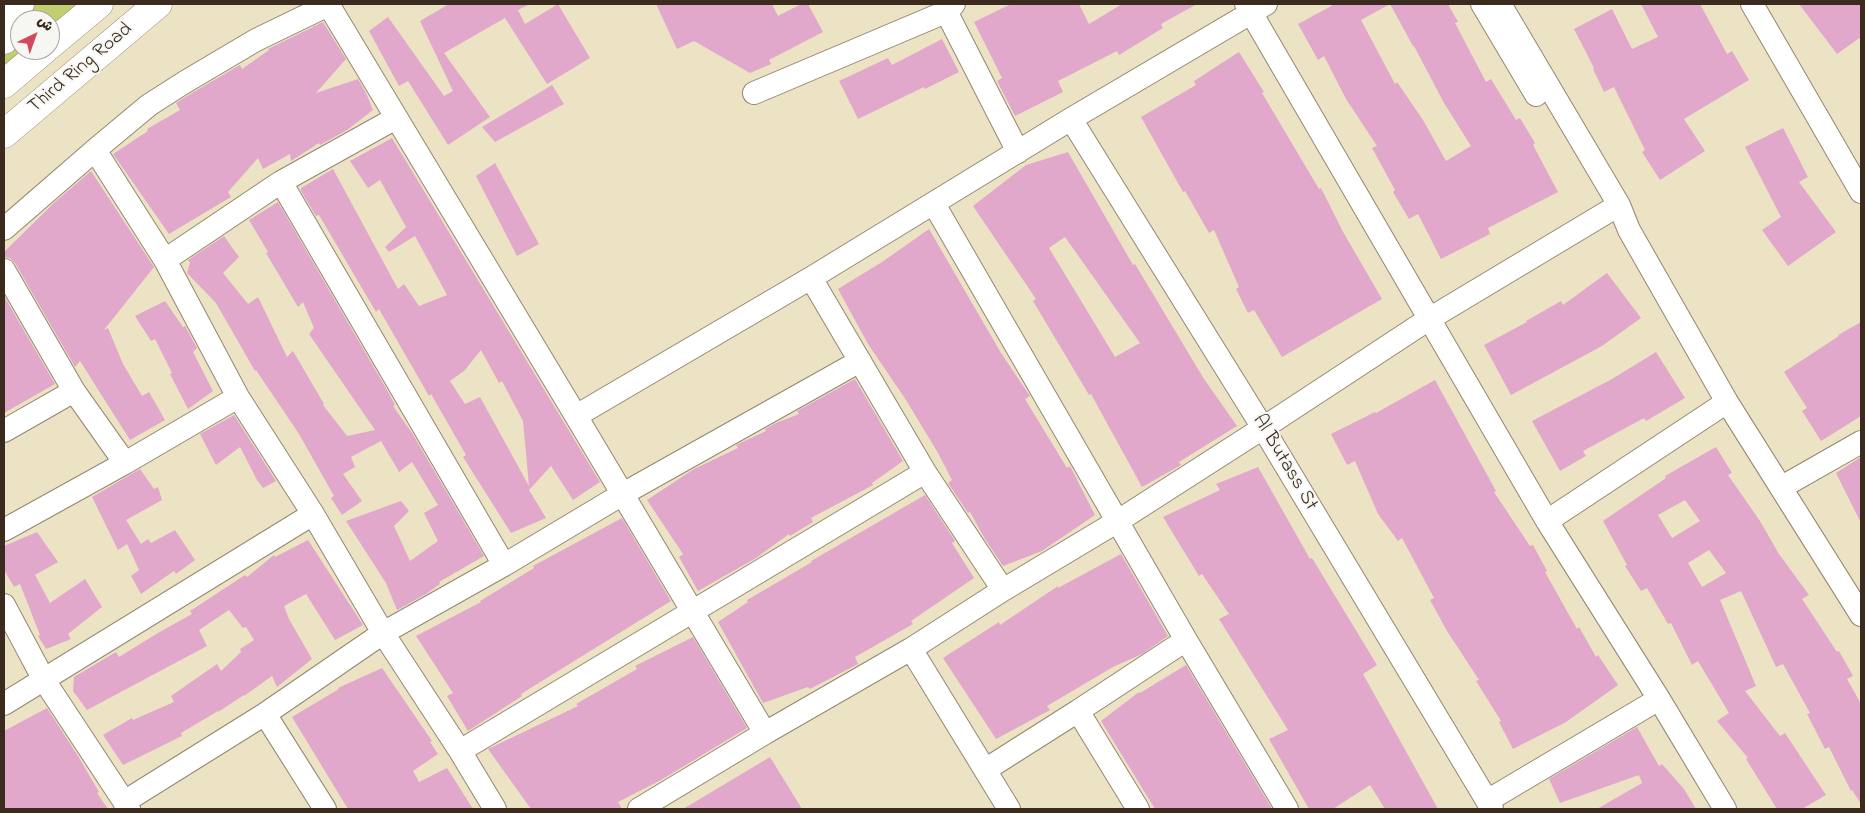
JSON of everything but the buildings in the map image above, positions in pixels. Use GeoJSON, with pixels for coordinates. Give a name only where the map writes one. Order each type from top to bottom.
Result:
{"type":"FeatureCollection","features":[{"type":"Feature","properties":{"kind":"highway"},"geometry":{"type":"LineString","coordinates":[[4,40],[20,4]]}},
{"type":"Feature","properties":{"kind":"highway","name":"Third Ring Road"},"geometry":{"type":"LineString","coordinates":[[60,36],[98,4]]}},
{"type":"Feature","properties":{"kind":"highway","name":"Third Ring Road"},"geometry":{"type":"LineString","coordinates":[[4,134],[158,4]]}},
{"type":"Feature","properties":{"kind":"highway","name":"Third Ring Road"},"geometry":{"type":"LineString","coordinates":[[4,84],[32,60]]}},
{"type":"Feature","properties":{"kind":"street"},"geometry":{"type":"LineString","coordinates":[[1482,4],[1613,209],[1629,230],[1727,402],[1861,615]]}},
{"type":"Feature","properties":{"kind":"street"},"geometry":{"type":"LineString","coordinates":[[1500,4],[1613,209]]}},
{"type":"Feature","properties":{"kind":"street"},"geometry":{"type":"LineString","coordinates":[[1752,4],[1855,164],[1861,192]]}},
{"type":"Feature","properties":{"kind":"street"},"geometry":{"type":"LineString","coordinates":[[4,229],[149,105],[256,40],[325,7],[331,9],[765,734]]}},
{"type":"Feature","properties":{"kind":"street"},"geometry":{"type":"LineString","coordinates":[[951,7],[949,17],[1018,152]]}},
{"type":"Feature","properties":{"kind":"street"},"geometry":{"type":"LineString","coordinates":[[754,93],[951,7]]}},
{"type":"Feature","properties":{"kind":"street"},"geometry":{"type":"LineString","coordinates":[[576,416],[934,204],[1254,7],[1430,319],[1547,520],[1725,809]]}},
{"type":"Feature","properties":{"kind":"street"},"geometry":{"type":"LineString","coordinates":[[165,260],[281,182],[396,118]]}},
{"type":"Feature","properties":{"kind":"street","name":"Al Butass St"},"geometry":{"type":"LineString","coordinates":[[1072,119],[1263,428],[1490,805]]}},
{"type":"Feature","properties":{"kind":"street"},"geometry":{"type":"LineString","coordinates":[[95,150],[165,260],[238,398],[313,514],[383,633],[460,751],[495,809]]}},
{"type":"Feature","properties":{"kind":"street"},"geometry":{"type":"LineString","coordinates":[[281,182],[504,565]]}},
{"type":"Feature","properties":{"kind":"street"},"geometry":{"type":"LineString","coordinates":[[934,204],[1186,640],[1287,809]]}},
{"type":"Feature","properties":{"kind":"street"},"geometry":{"type":"LineString","coordinates":[[639,809],[911,650],[1003,590],[1118,521],[1430,319],[1613,209]]}},
{"type":"Feature","properties":{"kind":"street"},"geometry":{"type":"LineString","coordinates":[[4,270],[74,391],[125,463]]}},
{"type":"Feature","properties":{"kind":"street"},"geometry":{"type":"LineString","coordinates":[[811,278],[925,472],[1003,590]]}},
{"type":"Feature","properties":{"kind":"street"},"geometry":{"type":"LineString","coordinates":[[4,605],[44,680],[126,805],[265,714],[383,633],[504,565],[621,495],[860,361]]}},
{"type":"Feature","properties":{"kind":"street"},"geometry":{"type":"LineString","coordinates":[[4,431],[74,391]]}},
{"type":"Feature","properties":{"kind":"street"},"geometry":{"type":"LineString","coordinates":[[4,530],[238,398]]}},
{"type":"Feature","properties":{"kind":"street"},"geometry":{"type":"LineString","coordinates":[[1547,520],[1727,402]]}},
{"type":"Feature","properties":{"kind":"street"},"geometry":{"type":"LineString","coordinates":[[1782,487],[1861,442]]}},
{"type":"Feature","properties":{"kind":"street"},"geometry":{"type":"LineString","coordinates":[[460,751],[692,610],[925,472]]}},
{"type":"Feature","properties":{"kind":"street"},"geometry":{"type":"LineString","coordinates":[[4,704],[313,514]]}},
{"type":"Feature","properties":{"kind":"street"},"geometry":{"type":"LineString","coordinates":[[985,770],[1186,640]]}},
{"type":"Feature","properties":{"kind":"street"},"geometry":{"type":"LineString","coordinates":[[911,650],[1009,809]]}},
{"type":"Feature","properties":{"kind":"street"},"geometry":{"type":"LineString","coordinates":[[1490,805],[1658,700]]}},
{"type":"Feature","properties":{"kind":"street"},"geometry":{"type":"LineString","coordinates":[[1078,711],[1138,809]]}},
{"type":"Feature","properties":{"kind":"street"},"geometry":{"type":"LineString","coordinates":[[265,714],[325,809]]}},
{"type":"Feature","properties":{"kind":"green space"},"geometry":{"type":"Polygon","coordinates":[[[25,4],[92,4],[60,31],[60,10],[22,10],[25,4]]]}},
{"type":"Feature","properties":{"kind":"green space"},"geometry":{"type":"Polygon","coordinates":[[[10,33],[10,60],[27,60],[4,80],[4,45],[10,33]]]}}]}
